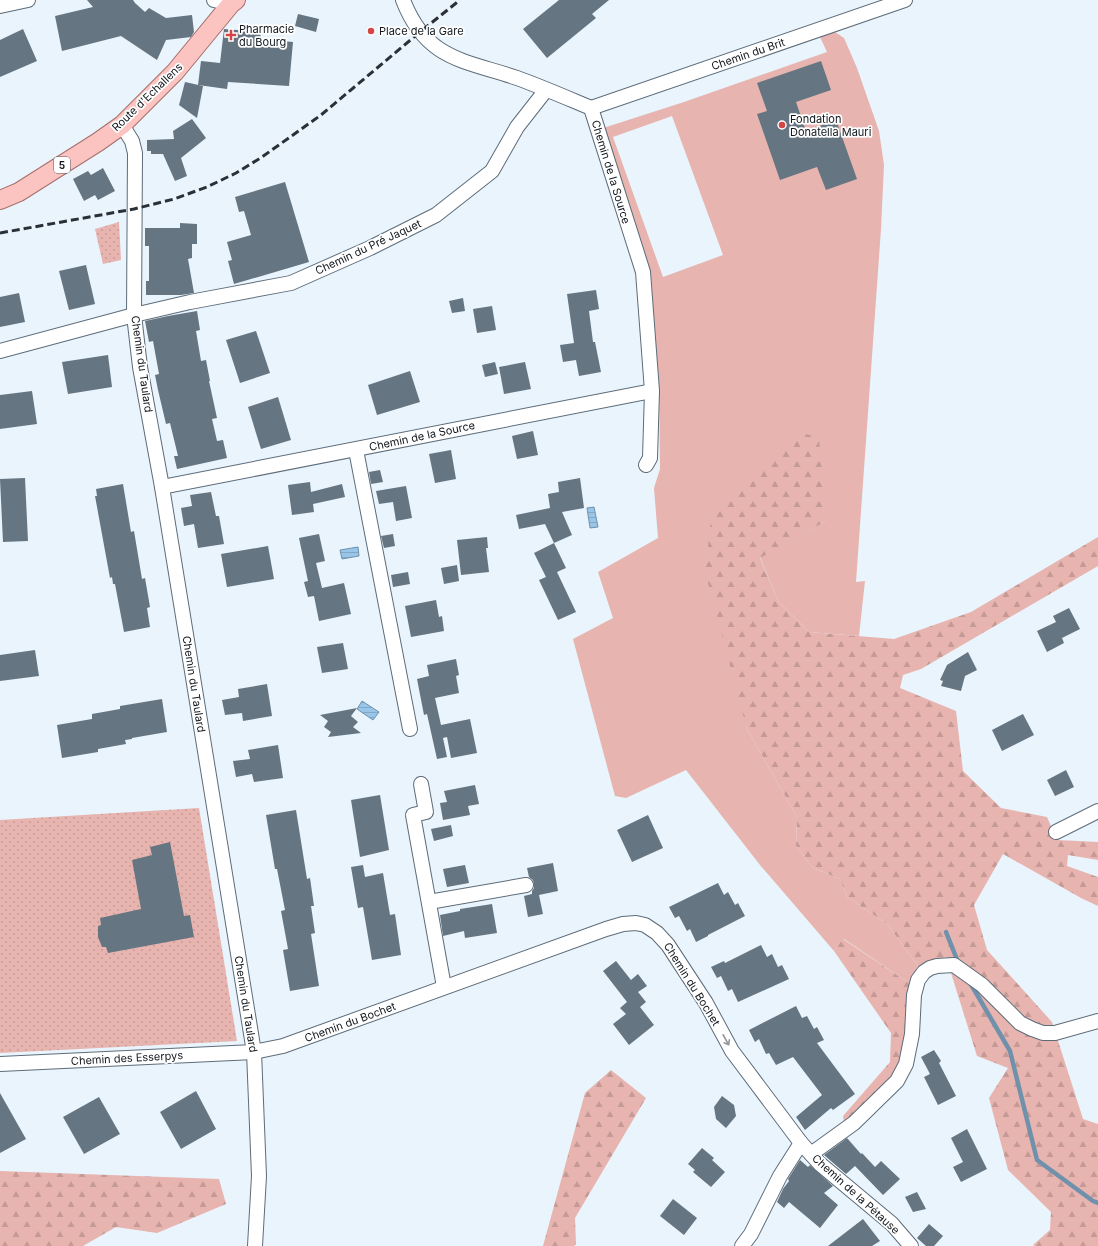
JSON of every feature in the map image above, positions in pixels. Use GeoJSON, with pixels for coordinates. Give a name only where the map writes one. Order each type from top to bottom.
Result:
{"type":"FeatureCollection","features":[{"type":"Feature","properties":{"kind":"main road","name":"Route d'Echallens"},"geometry":{"type":"LineString","coordinates":[[0,200],[19,192],[122,125],[174,72],[227,1]]}},
{"type":"Feature","properties":{"kind":"street"},"geometry":{"type":"LineString","coordinates":[[0,6],[28,0]]}},
{"type":"Feature","properties":{"kind":"street","name":"Chemin de la Source"},"geometry":{"type":"LineString","coordinates":[[403,0],[409,14],[420,32],[438,49],[464,62],[518,78],[591,108],[643,272],[652,391],[650,458],[646,465]]}},
{"type":"Feature","properties":{"kind":"street","name":"Chemin du Brit"},"geometry":{"type":"LineString","coordinates":[[591,108],[905,0]]}},
{"type":"Feature","properties":{"kind":"street","name":"Chemin du Pré Jaquet"},"geometry":{"type":"LineString","coordinates":[[0,351],[134,315],[190,302],[292,283],[370,248],[436,215],[492,171],[517,127],[546,90]]}},
{"type":"Feature","properties":{"kind":"street","name":"Chemin du Taulard"},"geometry":{"type":"LineString","coordinates":[[122,125],[132,141],[136,153],[134,315],[140,367],[162,487],[254,1052],[259,1176],[255,1246]]}},
{"type":"Feature","properties":{"kind":"street","name":"Chemin de la Source"},"geometry":{"type":"LineString","coordinates":[[162,487],[652,391]]}},
{"type":"Feature","properties":{"kind":"street","name":"Chemin de la Source"},"geometry":{"type":"LineString","coordinates":[[356,450],[410,729]]}},
{"type":"Feature","properties":{"kind":"street"},"geometry":{"type":"LineString","coordinates":[[421,784],[426,812],[413,815],[444,987]]}},
{"type":"Feature","properties":{"kind":"street"},"geometry":{"type":"LineString","coordinates":[[1056,832],[1098,811]]}},
{"type":"Feature","properties":{"kind":"street"},"geometry":{"type":"LineString","coordinates":[[429,902],[526,885]]}},
{"type":"Feature","properties":{"kind":"street","name":"Chemin du Bochet"},"geometry":{"type":"LineString","coordinates":[[254,1052],[284,1046],[606,929],[623,924],[636,923],[645,925],[657,933],[668,945],[706,1003],[732,1051],[801,1143]]}},
{"type":"Feature","properties":{"kind":"street"},"geometry":{"type":"LineString","coordinates":[[811,1154],[854,1123],[897,1081],[906,1064],[912,1034],[914,995],[918,980],[924,972],[930,968],[954,965],[982,984],[1020,1022],[1043,1033],[1055,1033],[1098,1021]]}},
{"type":"Feature","properties":{"kind":"street","name":"Chemin des Esserpys"},"geometry":{"type":"LineString","coordinates":[[0,1064],[254,1052]]}},
{"type":"Feature","properties":{"kind":"street"},"geometry":{"type":"LineString","coordinates":[[742,1246],[751,1234],[780,1176],[801,1143]]}},
{"type":"Feature","properties":{"kind":"street","name":"Chemin de la Pétause"},"geometry":{"type":"LineString","coordinates":[[801,1143],[820,1164],[892,1224],[911,1246]]}},
{"type":"Feature","properties":{"kind":"green space"},"geometry":{"type":"Polygon","coordinates":[[[835,32],[844,38],[857,68],[879,131],[884,165],[881,229],[856,582],[865,581],[859,636],[809,632],[778,601],[760,557],[826,521],[711,520],[747,729],[797,817],[796,846],[813,868],[840,879],[847,897],[887,924],[918,966],[909,983],[844,939],[834,951],[760,865],[686,770],[626,798],[615,796],[573,639],[613,618],[598,572],[658,538],[654,488],[660,469],[659,379],[644,255],[594,131],[684,102],[827,52],[820,37],[835,32]],[[672,116],[613,137],[663,277],[723,255],[672,116]]]}},
{"type":"Feature","properties":{"kind":"green space"},"geometry":{"type":"Polygon","coordinates":[[[119,222],[121,260],[103,264],[95,229],[119,222]]]}},
{"type":"Feature","properties":{"kind":"green space"},"geometry":{"type":"Polygon","coordinates":[[[800,432],[819,438],[826,521],[760,558],[778,601],[809,632],[894,639],[971,612],[1098,537],[1098,566],[921,669],[903,675],[900,688],[956,711],[963,771],[1001,808],[1047,817],[1057,840],[1098,842],[1098,860],[1068,855],[1067,866],[1098,877],[1098,906],[1003,854],[974,905],[987,950],[1052,1022],[1083,1119],[1098,1124],[1098,1246],[1033,1245],[1050,1230],[1051,1212],[1008,1170],[989,1098],[1008,1068],[977,1056],[946,957],[918,966],[887,924],[847,897],[840,879],[813,868],[796,846],[797,817],[747,729],[705,572],[711,520],[800,432]]]}},
{"type":"Feature","properties":{"kind":"green space"},"geometry":{"type":"Polygon","coordinates":[[[199,808],[237,1041],[0,1053],[0,820],[199,808]]]}},
{"type":"Feature","properties":{"kind":"green space"},"geometry":{"type":"Polygon","coordinates":[[[843,939],[909,983],[906,1026],[900,1066],[856,1115],[844,1122],[843,1116],[890,1062],[891,1033],[834,951],[843,939]]]}},
{"type":"Feature","properties":{"kind":"green space"},"geometry":{"type":"Polygon","coordinates":[[[611,1070],[646,1098],[575,1218],[576,1244],[574,1246],[543,1246],[585,1093],[611,1070]]]}},
{"type":"Feature","properties":{"kind":"green space"},"geometry":{"type":"Polygon","coordinates":[[[0,1171],[219,1179],[226,1204],[157,1233],[116,1227],[83,1246],[0,1246],[0,1171]]]}},
{"type":"Feature","properties":{"kind":"water"},"geometry":{"type":"Polygon","coordinates":[[[594,507],[598,527],[590,528],[587,508],[594,507]]]}},
{"type":"Feature","properties":{"kind":"water"},"geometry":{"type":"Polygon","coordinates":[[[358,547],[359,556],[342,559],[340,550],[358,547]]]}},
{"type":"Feature","properties":{"kind":"water"},"geometry":{"type":"Polygon","coordinates":[[[362,701],[379,712],[373,720],[357,709],[362,701]]]}},
{"type":"Feature","properties":{"kind":"building"},"geometry":{"type":"Polygon","coordinates":[[[87,0],[133,0],[145,12],[149,8],[166,18],[192,15],[194,32],[191,37],[166,40],[157,60],[121,36],[62,51],[55,16],[93,7],[87,0]]]}},
{"type":"Feature","properties":{"kind":"building"},"geometry":{"type":"Polygon","coordinates":[[[559,0],[609,0],[592,14],[596,18],[547,58],[523,29],[559,0]]]}},
{"type":"Feature","properties":{"kind":"building"},"geometry":{"type":"Polygon","coordinates":[[[298,14],[319,19],[316,32],[295,26],[298,14]]]}},
{"type":"Feature","properties":{"kind":"building"},"geometry":{"type":"Polygon","coordinates":[[[23,29],[37,61],[0,77],[0,40],[23,29]]]}},
{"type":"Feature","properties":{"kind":"building"},"geometry":{"type":"Polygon","coordinates":[[[224,29],[261,32],[260,39],[293,42],[289,86],[228,82],[227,89],[198,85],[201,61],[220,63],[224,29]]]}},
{"type":"Feature","properties":{"kind":"building","name":"Fondation Donatella Mauri"},"geometry":{"type":"Polygon","coordinates":[[[821,61],[831,90],[796,102],[806,131],[836,120],[857,179],[826,190],[817,167],[780,180],[757,114],[767,111],[757,83],[821,61]]]}},
{"type":"Feature","properties":{"kind":"building"},"geometry":{"type":"Polygon","coordinates":[[[185,82],[203,86],[197,118],[179,105],[185,82]]]}},
{"type":"Feature","properties":{"kind":"building"},"geometry":{"type":"Polygon","coordinates":[[[192,119],[206,138],[181,158],[187,176],[175,181],[163,154],[151,154],[151,151],[147,151],[147,140],[174,139],[173,131],[192,119]]]}},
{"type":"Feature","properties":{"kind":"building"},"geometry":{"type":"Polygon","coordinates":[[[103,168],[115,191],[98,200],[95,195],[84,201],[73,179],[88,171],[91,175],[103,168]]]}},
{"type":"Feature","properties":{"kind":"building"},"geometry":{"type":"Polygon","coordinates":[[[285,182],[309,262],[234,284],[228,261],[232,260],[227,242],[251,235],[244,211],[239,212],[235,197],[285,182]]]}},
{"type":"Feature","properties":{"kind":"building"},"geometry":{"type":"Polygon","coordinates":[[[180,223],[197,224],[197,244],[192,244],[192,258],[188,259],[194,293],[181,295],[146,295],[146,281],[149,281],[149,246],[145,246],[145,228],[180,228],[180,223]]]}},
{"type":"Feature","properties":{"kind":"building"},"geometry":{"type":"Polygon","coordinates":[[[86,265],[95,304],[69,310],[59,271],[86,265]]]}},
{"type":"Feature","properties":{"kind":"building"},"geometry":{"type":"Polygon","coordinates":[[[596,290],[599,309],[589,311],[593,342],[595,342],[601,372],[579,376],[576,360],[563,362],[560,345],[574,343],[567,294],[596,290]]]}},
{"type":"Feature","properties":{"kind":"building"},"geometry":{"type":"Polygon","coordinates":[[[19,293],[25,322],[0,327],[0,297],[19,293]]]}},
{"type":"Feature","properties":{"kind":"building"},"geometry":{"type":"Polygon","coordinates":[[[463,298],[465,311],[452,313],[449,301],[463,298]]]}},
{"type":"Feature","properties":{"kind":"building"},"geometry":{"type":"Polygon","coordinates":[[[492,306],[496,330],[477,333],[473,309],[492,306]]]}},
{"type":"Feature","properties":{"kind":"building"},"geometry":{"type":"Polygon","coordinates":[[[197,311],[200,330],[196,331],[201,361],[206,360],[217,418],[212,419],[217,441],[223,440],[227,458],[177,469],[174,456],[178,456],[170,423],[166,424],[155,375],[159,374],[153,341],[149,342],[145,321],[197,311]]]}},
{"type":"Feature","properties":{"kind":"building"},"geometry":{"type":"Polygon","coordinates":[[[256,331],[270,373],[240,383],[226,340],[256,331]]]}},
{"type":"Feature","properties":{"kind":"building"},"geometry":{"type":"Polygon","coordinates":[[[108,355],[112,387],[68,394],[62,362],[108,355]]]}},
{"type":"Feature","properties":{"kind":"building"},"geometry":{"type":"Polygon","coordinates":[[[495,362],[498,374],[485,377],[482,365],[495,362]]]}},
{"type":"Feature","properties":{"kind":"building"},"geometry":{"type":"Polygon","coordinates":[[[525,362],[531,389],[504,394],[499,367],[525,362]]]}},
{"type":"Feature","properties":{"kind":"building"},"geometry":{"type":"Polygon","coordinates":[[[410,371],[420,402],[377,415],[368,385],[410,371]]]}},
{"type":"Feature","properties":{"kind":"building"},"geometry":{"type":"Polygon","coordinates":[[[32,391],[37,424],[0,429],[0,395],[32,391]]]}},
{"type":"Feature","properties":{"kind":"building"},"geometry":{"type":"Polygon","coordinates":[[[278,397],[291,440],[261,449],[248,407],[278,397]]]}},
{"type":"Feature","properties":{"kind":"building"},"geometry":{"type":"Polygon","coordinates":[[[533,431],[538,455],[517,459],[512,436],[533,431]]]}},
{"type":"Feature","properties":{"kind":"building"},"geometry":{"type":"Polygon","coordinates":[[[451,450],[456,479],[435,483],[429,454],[451,450]]]}},
{"type":"Feature","properties":{"kind":"building"},"geometry":{"type":"Polygon","coordinates":[[[380,470],[383,482],[371,484],[369,472],[380,470]]]}},
{"type":"Feature","properties":{"kind":"building"},"geometry":{"type":"Polygon","coordinates":[[[25,478],[28,541],[3,542],[0,479],[25,478]]]}},
{"type":"Feature","properties":{"kind":"building"},"geometry":{"type":"Polygon","coordinates":[[[580,478],[584,508],[562,512],[572,535],[554,543],[545,524],[519,529],[516,515],[550,508],[548,494],[559,492],[558,482],[580,478]]]}},
{"type":"Feature","properties":{"kind":"building"},"geometry":{"type":"Polygon","coordinates":[[[310,482],[311,492],[342,484],[345,497],[313,504],[314,512],[292,515],[288,485],[310,482]]]}},
{"type":"Feature","properties":{"kind":"building"},"geometry":{"type":"Polygon","coordinates":[[[123,484],[131,532],[134,531],[142,579],[145,578],[150,607],[147,608],[150,627],[124,632],[115,584],[113,584],[112,577],[110,578],[95,496],[97,496],[96,489],[123,484]]]}},
{"type":"Feature","properties":{"kind":"building"},"geometry":{"type":"Polygon","coordinates":[[[406,486],[412,518],[396,521],[393,502],[379,504],[376,491],[406,486]]]}},
{"type":"Feature","properties":{"kind":"building"},"geometry":{"type":"Polygon","coordinates":[[[211,492],[216,516],[219,516],[224,544],[198,548],[194,524],[184,526],[181,508],[192,506],[190,495],[211,492]]]}},
{"type":"Feature","properties":{"kind":"building"},"geometry":{"type":"Polygon","coordinates":[[[319,534],[325,561],[316,563],[322,588],[344,583],[351,614],[319,621],[314,596],[308,597],[304,582],[308,581],[299,538],[319,534]]]}},
{"type":"Feature","properties":{"kind":"building"},"geometry":{"type":"Polygon","coordinates":[[[393,534],[395,546],[384,548],[381,536],[393,534]]]}},
{"type":"Feature","properties":{"kind":"building"},"geometry":{"type":"Polygon","coordinates":[[[487,537],[488,548],[486,548],[489,572],[461,575],[457,540],[487,537]]]}},
{"type":"Feature","properties":{"kind":"building"},"geometry":{"type":"Polygon","coordinates":[[[554,543],[566,568],[557,572],[576,612],[558,620],[539,580],[546,577],[534,553],[554,543]]]}},
{"type":"Feature","properties":{"kind":"building"},"geometry":{"type":"Polygon","coordinates":[[[268,546],[274,579],[227,587],[221,554],[268,546]]]}},
{"type":"Feature","properties":{"kind":"building"},"geometry":{"type":"Polygon","coordinates":[[[457,565],[459,581],[444,584],[441,568],[457,565]]]}},
{"type":"Feature","properties":{"kind":"building"},"geometry":{"type":"Polygon","coordinates":[[[408,572],[410,584],[393,587],[391,575],[408,572]]]}},
{"type":"Feature","properties":{"kind":"building"},"geometry":{"type":"Polygon","coordinates":[[[436,600],[439,617],[442,616],[444,631],[411,637],[405,606],[436,600]]]}},
{"type":"Feature","properties":{"kind":"building"},"geometry":{"type":"Polygon","coordinates":[[[1069,608],[1080,629],[1062,638],[1064,643],[1047,652],[1037,631],[1056,622],[1053,616],[1069,608]]]}},
{"type":"Feature","properties":{"kind":"building"},"geometry":{"type":"Polygon","coordinates":[[[343,643],[348,669],[322,673],[317,647],[343,643]]]}},
{"type":"Feature","properties":{"kind":"building"},"geometry":{"type":"Polygon","coordinates":[[[35,650],[39,676],[0,681],[0,655],[35,650]]]}},
{"type":"Feature","properties":{"kind":"building"},"geometry":{"type":"Polygon","coordinates":[[[968,652],[977,670],[965,676],[961,691],[941,686],[943,681],[940,680],[947,665],[968,652]]]}},
{"type":"Feature","properties":{"kind":"building"},"geometry":{"type":"Polygon","coordinates":[[[456,659],[459,675],[456,676],[459,693],[435,698],[441,725],[470,719],[477,753],[451,758],[447,737],[443,738],[447,757],[437,759],[427,714],[424,715],[417,679],[429,676],[427,665],[456,659]]]}},
{"type":"Feature","properties":{"kind":"building"},"geometry":{"type":"Polygon","coordinates":[[[267,684],[272,716],[243,721],[242,713],[225,715],[222,700],[239,697],[238,689],[267,684]]]}},
{"type":"Feature","properties":{"kind":"building"},"geometry":{"type":"Polygon","coordinates":[[[162,699],[167,732],[125,740],[126,744],[98,749],[98,752],[62,758],[57,725],[92,719],[92,714],[120,709],[120,706],[162,699]]]}},
{"type":"Feature","properties":{"kind":"building"},"geometry":{"type":"Polygon","coordinates":[[[357,708],[351,716],[358,722],[353,727],[361,733],[328,737],[331,732],[324,727],[328,721],[320,715],[357,708]]]}},
{"type":"Feature","properties":{"kind":"building"},"geometry":{"type":"Polygon","coordinates":[[[1023,714],[1034,735],[1002,751],[992,730],[1023,714]]]}},
{"type":"Feature","properties":{"kind":"building"},"geometry":{"type":"Polygon","coordinates":[[[278,745],[283,778],[254,782],[252,774],[236,777],[233,761],[250,759],[248,750],[278,745]]]}},
{"type":"Feature","properties":{"kind":"building"},"geometry":{"type":"Polygon","coordinates":[[[1066,770],[1074,787],[1055,796],[1047,780],[1066,770]]]}},
{"type":"Feature","properties":{"kind":"building"},"geometry":{"type":"Polygon","coordinates":[[[475,785],[479,804],[468,806],[470,815],[443,820],[440,803],[447,802],[444,791],[475,785]]]}},
{"type":"Feature","properties":{"kind":"building"},"geometry":{"type":"Polygon","coordinates":[[[380,795],[389,850],[360,857],[351,800],[380,795]]]}},
{"type":"Feature","properties":{"kind":"building"},"geometry":{"type":"Polygon","coordinates":[[[296,810],[307,879],[310,878],[314,906],[311,906],[315,933],[311,934],[319,986],[290,991],[283,950],[288,949],[281,911],[285,910],[277,869],[275,869],[266,815],[296,810]]]}},
{"type":"Feature","properties":{"kind":"building"},"geometry":{"type":"Polygon","coordinates":[[[648,815],[663,848],[632,862],[617,830],[648,815]]]}},
{"type":"Feature","properties":{"kind":"building"},"geometry":{"type":"Polygon","coordinates":[[[451,825],[453,836],[434,841],[431,829],[451,825]]]}},
{"type":"Feature","properties":{"kind":"building"},"geometry":{"type":"Polygon","coordinates":[[[170,842],[184,916],[190,915],[194,937],[108,953],[106,947],[102,947],[98,937],[98,926],[101,925],[100,918],[141,909],[132,860],[152,855],[150,847],[170,842]]]}},
{"type":"Feature","properties":{"kind":"building"},"geometry":{"type":"Polygon","coordinates":[[[553,863],[558,891],[539,895],[543,914],[528,917],[524,896],[532,894],[534,884],[533,880],[529,877],[527,868],[553,863]]]}},
{"type":"Feature","properties":{"kind":"building"},"geometry":{"type":"Polygon","coordinates":[[[363,865],[365,877],[383,873],[390,915],[395,914],[401,955],[372,960],[363,907],[358,908],[351,867],[363,865]]]}},
{"type":"Feature","properties":{"kind":"building"},"geometry":{"type":"Polygon","coordinates":[[[465,865],[469,883],[447,887],[443,869],[465,865]]]}},
{"type":"Feature","properties":{"kind":"building"},"geometry":{"type":"Polygon","coordinates":[[[718,883],[724,895],[728,892],[735,905],[738,903],[745,916],[696,942],[690,929],[687,931],[679,916],[675,918],[669,907],[718,883]]]}},
{"type":"Feature","properties":{"kind":"building"},"geometry":{"type":"Polygon","coordinates":[[[492,904],[497,933],[465,938],[464,931],[443,936],[440,915],[460,911],[460,909],[492,904]]]}},
{"type":"Feature","properties":{"kind":"building"},"geometry":{"type":"Polygon","coordinates":[[[761,945],[767,957],[772,954],[778,967],[782,965],[789,979],[738,1002],[732,989],[728,991],[721,976],[717,978],[711,967],[724,961],[725,963],[761,945]]]}},
{"type":"Feature","properties":{"kind":"building"},"geometry":{"type":"Polygon","coordinates":[[[616,961],[631,980],[638,974],[647,986],[638,992],[646,1002],[640,1007],[654,1025],[629,1045],[613,1024],[626,1014],[620,1008],[627,1002],[603,971],[616,961]]]}},
{"type":"Feature","properties":{"kind":"building"},"geometry":{"type":"Polygon","coordinates":[[[796,1006],[802,1018],[807,1016],[814,1029],[817,1027],[824,1040],[817,1043],[855,1094],[833,1110],[831,1108],[805,1130],[796,1117],[822,1095],[793,1057],[776,1065],[769,1053],[766,1054],[759,1039],[755,1042],[749,1030],[796,1006]]]}},
{"type":"Feature","properties":{"kind":"building"},"geometry":{"type":"Polygon","coordinates":[[[934,1050],[941,1061],[939,1063],[956,1096],[938,1105],[924,1077],[930,1074],[921,1057],[934,1050]]]}},
{"type":"Feature","properties":{"kind":"building"},"geometry":{"type":"Polygon","coordinates":[[[196,1091],[216,1129],[181,1149],[160,1112],[196,1091]]]}},
{"type":"Feature","properties":{"kind":"building"},"geometry":{"type":"Polygon","coordinates":[[[0,1093],[26,1139],[0,1153],[0,1093]]]}},
{"type":"Feature","properties":{"kind":"building"},"geometry":{"type":"Polygon","coordinates":[[[722,1096],[734,1105],[736,1116],[726,1128],[716,1119],[714,1107],[722,1096]]]}},
{"type":"Feature","properties":{"kind":"building"},"geometry":{"type":"Polygon","coordinates":[[[99,1097],[120,1134],[84,1154],[63,1117],[99,1097]]]}},
{"type":"Feature","properties":{"kind":"building"},"geometry":{"type":"Polygon","coordinates":[[[967,1129],[987,1169],[961,1182],[953,1167],[963,1162],[951,1138],[967,1129]]]}},
{"type":"Feature","properties":{"kind":"building"},"geometry":{"type":"Polygon","coordinates":[[[847,1138],[875,1167],[881,1161],[900,1179],[883,1195],[855,1166],[846,1174],[824,1155],[847,1138]]]}},
{"type":"Feature","properties":{"kind":"building"},"geometry":{"type":"Polygon","coordinates":[[[702,1148],[714,1158],[712,1160],[725,1172],[711,1187],[693,1172],[695,1170],[688,1164],[702,1148]]]}},
{"type":"Feature","properties":{"kind":"building"},"geometry":{"type":"Polygon","coordinates":[[[800,1160],[808,1167],[810,1165],[833,1186],[824,1193],[838,1205],[820,1228],[789,1202],[784,1208],[777,1202],[783,1189],[789,1181],[788,1179],[800,1160]]]}},
{"type":"Feature","properties":{"kind":"building"},"geometry":{"type":"Polygon","coordinates":[[[917,1192],[926,1209],[913,1212],[905,1197],[917,1192]]]}},
{"type":"Feature","properties":{"kind":"building"},"geometry":{"type":"Polygon","coordinates":[[[673,1199],[697,1218],[684,1235],[660,1216],[673,1199]]]}},
{"type":"Feature","properties":{"kind":"building"},"geometry":{"type":"Polygon","coordinates":[[[863,1219],[880,1241],[872,1246],[828,1246],[863,1219]]]}},
{"type":"Feature","properties":{"kind":"building"},"geometry":{"type":"Polygon","coordinates":[[[929,1224],[943,1236],[934,1246],[926,1246],[917,1238],[929,1224]]]}},
{"type":"Feature","properties":{"kind":"waterway"},"geometry":{"type":"LineString","coordinates":[[946,932],[958,962]]}},
{"type":"Feature","properties":{"kind":"waterway"},"geometry":{"type":"LineString","coordinates":[[969,981],[1010,1051],[1037,1160],[1093,1201],[1098,1203]]}},
{"type":"Feature","properties":{"kind":"railway"},"geometry":{"type":"LineString","coordinates":[[0,233],[134,209],[174,199],[207,187],[236,173],[262,157],[321,115],[460,0]]}},
{"type":"Feature","properties":{"kind":"place","name":"Place de la Gare"},"geometry":{"type":"Point","coordinates":[371,31]}},
{"type":"Feature","properties":{"kind":"place","name":"Pharmacie du Bourg"},"geometry":{"type":"Point","coordinates":[231,35]}},
{"type":"Feature","properties":{"kind":"place","name":"Fondation Donatella Mauri"},"geometry":{"type":"Point","coordinates":[782,125]}}]}
